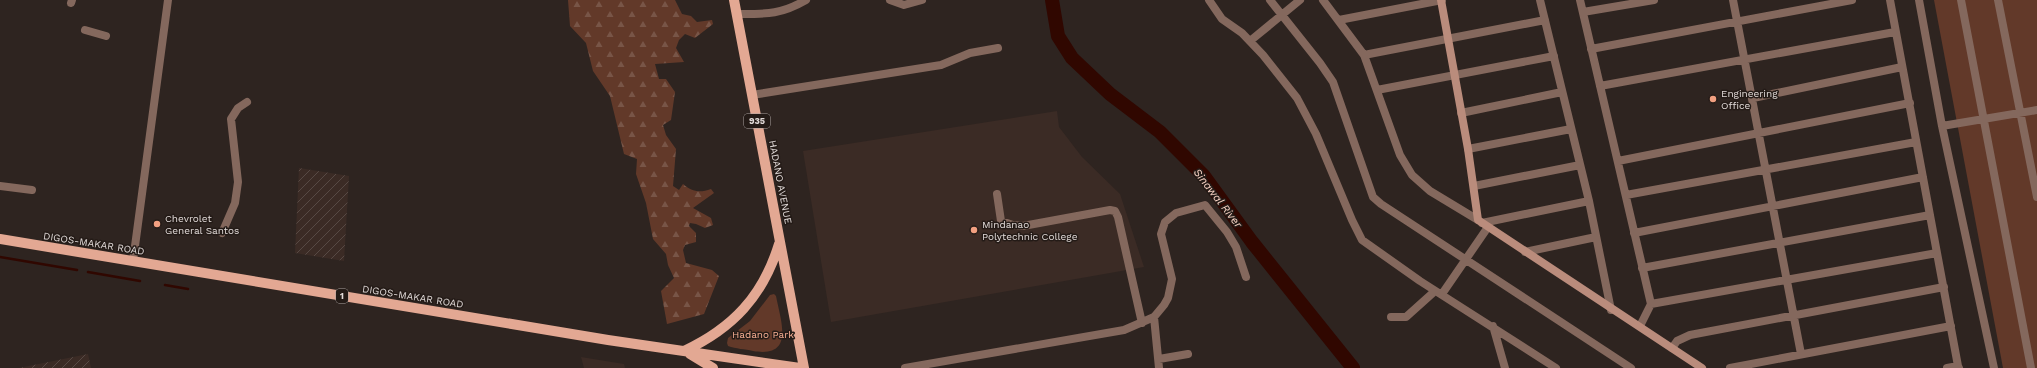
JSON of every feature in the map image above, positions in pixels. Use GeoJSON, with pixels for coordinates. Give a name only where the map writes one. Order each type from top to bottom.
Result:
{"type":"FeatureCollection","features":[{"type":"Feature","properties":{"kind":"main road","name":"HADANO AVENUE"},"geometry":{"type":"LineString","coordinates":[[734,0],[804,368]]}},
{"type":"Feature","properties":{"kind":"main road","name":"DIGOS-MAKAR ROAD"},"geometry":{"type":"LineString","coordinates":[[0,240],[684,351],[800,368]]}},
{"type":"Feature","properties":{"kind":"main road"},"geometry":{"type":"LineString","coordinates":[[684,351],[717,333],[745,308],[766,278],[780,243]]}},
{"type":"Feature","properties":{"kind":"main road"},"geometry":{"type":"LineString","coordinates":[[684,351],[713,368]]}},
{"type":"Feature","properties":{"kind":"street"},"geometry":{"type":"LineString","coordinates":[[133,261],[168,0]]}},
{"type":"Feature","properties":{"kind":"street"},"geometry":{"type":"LineString","coordinates":[[737,14],[776,13],[787,10],[806,0]]}},
{"type":"Feature","properties":{"kind":"street"},"geometry":{"type":"LineString","coordinates":[[890,0],[904,4],[922,0]]}},
{"type":"Feature","properties":{"kind":"street"},"geometry":{"type":"LineString","coordinates":[[1209,0],[1218,16],[1226,24],[1242,33],[1288,86],[1316,134],[1357,233],[1368,246],[1556,368]]}},
{"type":"Feature","properties":{"kind":"street"},"geometry":{"type":"LineString","coordinates":[[1270,0],[1282,13],[1333,82],[1373,197],[1381,204],[1631,368]]}},
{"type":"Feature","properties":{"kind":"street"},"geometry":{"type":"LineString","coordinates":[[1250,41],[1282,13],[1300,0]]}},
{"type":"Feature","properties":{"kind":"street"},"geometry":{"type":"LineString","coordinates":[[1323,0],[1364,55],[1400,155],[1412,175],[1430,191],[1483,223],[1611,310],[1640,326],[1702,368]]}},
{"type":"Feature","properties":{"kind":"street"},"geometry":{"type":"LineString","coordinates":[[1338,20],[1441,0],[1460,113],[1474,186],[1483,223],[1467,259],[1438,292],[1406,317],[1391,317]]}},
{"type":"Feature","properties":{"kind":"street"},"geometry":{"type":"LineString","coordinates":[[1540,0],[1589,201],[1611,310]]}},
{"type":"Feature","properties":{"kind":"street"},"geometry":{"type":"LineString","coordinates":[[1580,0],[1651,304],[1640,326]]}},
{"type":"Feature","properties":{"kind":"street"},"geometry":{"type":"LineString","coordinates":[[1583,12],[1654,0]]}},
{"type":"Feature","properties":{"kind":"street"},"geometry":{"type":"LineString","coordinates":[[1733,0],[1760,132],[1801,354]]}},
{"type":"Feature","properties":{"kind":"street"},"geometry":{"type":"LineString","coordinates":[[1591,49],[1852,0]]}},
{"type":"Feature","properties":{"kind":"street"},"geometry":{"type":"LineString","coordinates":[[1890,0],[1958,367],[1947,368]]}},
{"type":"Feature","properties":{"kind":"street"},"geometry":{"type":"LineString","coordinates":[[1919,0],[1942,126],[1994,368]]}},
{"type":"Feature","properties":{"kind":"street"},"geometry":{"type":"LineString","coordinates":[[1961,0],[2031,368]]}},
{"type":"Feature","properties":{"kind":"street"},"geometry":{"type":"LineString","coordinates":[[1998,0],[2037,197]]}},
{"type":"Feature","properties":{"kind":"street"},"geometry":{"type":"LineString","coordinates":[[1364,55],[1545,20]]}},
{"type":"Feature","properties":{"kind":"street"},"geometry":{"type":"LineString","coordinates":[[85,30],[106,36]]}},
{"type":"Feature","properties":{"kind":"street"},"geometry":{"type":"LineString","coordinates":[[1600,86],[1895,32]]}},
{"type":"Feature","properties":{"kind":"street"},"geometry":{"type":"LineString","coordinates":[[752,95],[941,65],[970,53],[998,48]]}},
{"type":"Feature","properties":{"kind":"street"},"geometry":{"type":"LineString","coordinates":[[1377,90],[1554,56]]}},
{"type":"Feature","properties":{"kind":"street"},"geometry":{"type":"LineString","coordinates":[[1753,98],[1902,67]]}},
{"type":"Feature","properties":{"kind":"street"},"geometry":{"type":"LineString","coordinates":[[1460,113],[1562,92]]}},
{"type":"Feature","properties":{"kind":"street"},"geometry":{"type":"LineString","coordinates":[[222,233],[235,203],[238,182],[231,119],[238,108],[247,102]]}},
{"type":"Feature","properties":{"kind":"street"},"geometry":{"type":"LineString","coordinates":[[1618,161],[1910,103]]}},
{"type":"Feature","properties":{"kind":"street"},"geometry":{"type":"LineString","coordinates":[[1942,126],[2037,110]]}},
{"type":"Feature","properties":{"kind":"street"},"geometry":{"type":"LineString","coordinates":[[1468,149],[1571,129]]}},
{"type":"Feature","properties":{"kind":"street"},"geometry":{"type":"LineString","coordinates":[[1626,195],[1916,142]]}},
{"type":"Feature","properties":{"kind":"street"},"geometry":{"type":"LineString","coordinates":[[1474,186],[1580,166]]}},
{"type":"Feature","properties":{"kind":"street"},"geometry":{"type":"LineString","coordinates":[[1634,233],[1923,177]]}},
{"type":"Feature","properties":{"kind":"street"},"geometry":{"type":"LineString","coordinates":[[0,186],[32,190]]}},
{"type":"Feature","properties":{"kind":"street"},"geometry":{"type":"LineString","coordinates":[[997,194],[1002,222],[1017,226],[1110,210],[1115,211],[1118,217],[1142,323]]}},
{"type":"Feature","properties":{"kind":"street"},"geometry":{"type":"LineString","coordinates":[[1483,223],[1589,201]]}},
{"type":"Feature","properties":{"kind":"street"},"geometry":{"type":"LineString","coordinates":[[905,368],[1124,330],[1154,317],[1164,305],[1172,279],[1161,234],[1165,222],[1176,213],[1205,205],[1233,242],[1246,277]]}},
{"type":"Feature","properties":{"kind":"street"},"geometry":{"type":"LineString","coordinates":[[1642,268],[1930,215]]}},
{"type":"Feature","properties":{"kind":"street"},"geometry":{"type":"LineString","coordinates":[[1525,252],[1596,237]]}},
{"type":"Feature","properties":{"kind":"street"},"geometry":{"type":"LineString","coordinates":[[1651,304],[1937,253]]}},
{"type":"Feature","properties":{"kind":"street"},"geometry":{"type":"LineString","coordinates":[[1672,348],[1678,341],[1690,335],[1944,287]]}},
{"type":"Feature","properties":{"kind":"street"},"geometry":{"type":"LineString","coordinates":[[1154,317],[1159,368]]}},
{"type":"Feature","properties":{"kind":"street"},"geometry":{"type":"LineString","coordinates":[[1493,326],[1505,368]]}},
{"type":"Feature","properties":{"kind":"street"},"geometry":{"type":"LineString","coordinates":[[1730,368],[1951,326]]}},
{"type":"Feature","properties":{"kind":"street"},"geometry":{"type":"LineString","coordinates":[[1159,359],[1188,354]]}},
{"type":"Feature","properties":{"kind":"shaded area","name":"Mindanao Polytechnic College"},"geometry":{"type":"Polygon","coordinates":[[[1057,111],[1059,127],[1082,157],[1120,194],[1144,267],[831,322],[803,151],[1057,111]]]}},
{"type":"Feature","properties":{"kind":"shaded area"},"geometry":{"type":"Polygon","coordinates":[[[299,168],[349,176],[344,261],[295,253],[299,168]]]}},
{"type":"Feature","properties":{"kind":"shaded area"},"geometry":{"type":"Polygon","coordinates":[[[88,354],[91,368],[19,368],[88,354]]]}},
{"type":"Feature","properties":{"kind":"shaded area"},"geometry":{"type":"Polygon","coordinates":[[[581,357],[624,364],[625,368],[584,368],[581,357]]]}},
{"type":"Feature","properties":{"kind":"green space"},"geometry":{"type":"Polygon","coordinates":[[[568,0],[675,0],[682,14],[691,16],[697,22],[712,20],[713,24],[695,38],[685,34],[679,40],[676,48],[684,62],[655,64],[659,79],[666,79],[675,92],[671,120],[663,125],[666,135],[676,149],[673,186],[679,190],[683,184],[693,190],[703,191],[711,189],[714,193],[693,208],[711,218],[713,225],[705,228],[690,223],[689,226],[696,233],[696,242],[685,245],[683,250],[686,263],[712,270],[719,276],[704,314],[667,324],[661,291],[674,278],[668,265],[666,254],[653,239],[646,203],[636,174],[637,159],[624,154],[610,96],[593,71],[586,43],[570,26],[568,0]]]}},
{"type":"Feature","properties":{"kind":"green space"},"geometry":{"type":"Polygon","coordinates":[[[1934,0],[2037,0],[2037,368],[2003,368],[1934,0]]]}},
{"type":"Feature","properties":{"kind":"green space","name":"Hadano Park"},"geometry":{"type":"Polygon","coordinates":[[[774,294],[776,296],[782,327],[780,344],[775,349],[766,352],[728,346],[728,338],[750,321],[770,295],[774,294]]]}},
{"type":"Feature","properties":{"kind":"waterway","name":"Sinawal River"},"geometry":{"type":"LineString","coordinates":[[1052,0],[1058,36],[1072,58],[1110,94],[1160,132],[1204,176],[1252,242],[1353,368]]}},
{"type":"Feature","properties":{"kind":"waterway"},"geometry":{"type":"LineString","coordinates":[[0,257],[77,270]]}},
{"type":"Feature","properties":{"kind":"waterway"},"geometry":{"type":"LineString","coordinates":[[88,272],[140,281]]}},
{"type":"Feature","properties":{"kind":"waterway"},"geometry":{"type":"LineString","coordinates":[[165,285],[188,289]]}},
{"type":"Feature","properties":{"kind":"place","name":"Engineering Office"},"geometry":{"type":"Point","coordinates":[1713,99]}},
{"type":"Feature","properties":{"kind":"place","name":"Chevrolet General Santos"},"geometry":{"type":"Point","coordinates":[157,224]}},
{"type":"Feature","properties":{"kind":"place","name":"Mindanao Polytechnic College"},"geometry":{"type":"Point","coordinates":[974,230]}}]}
